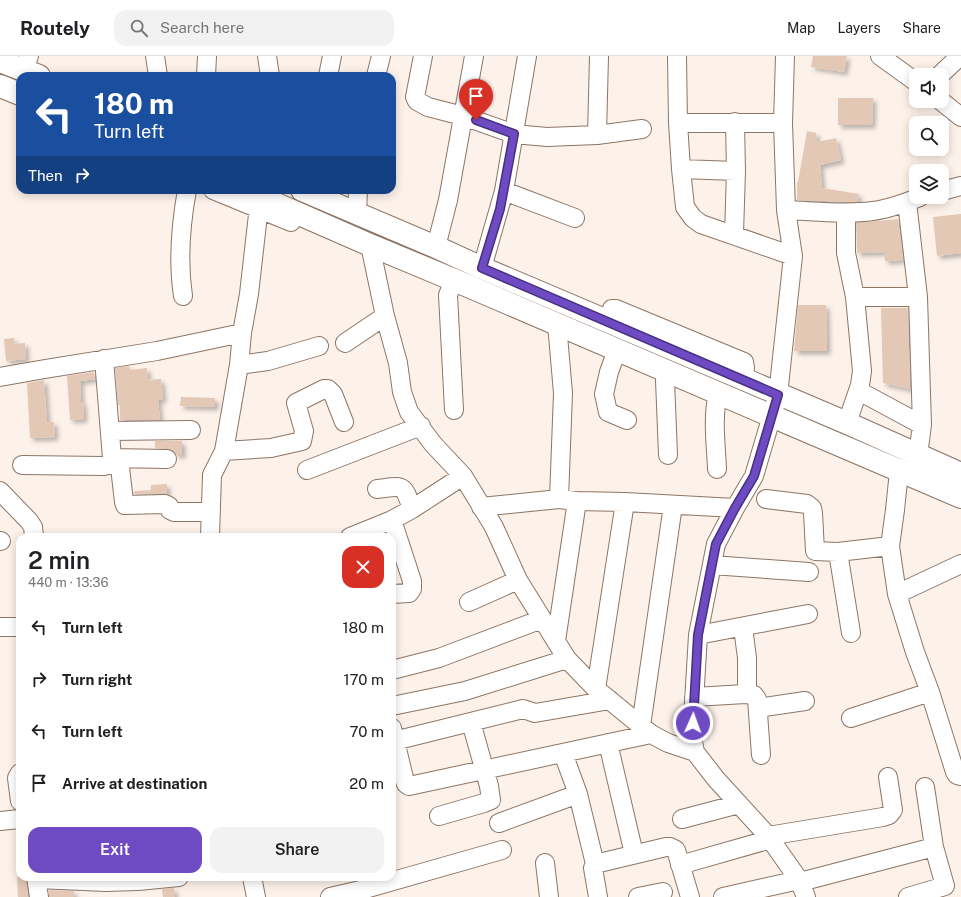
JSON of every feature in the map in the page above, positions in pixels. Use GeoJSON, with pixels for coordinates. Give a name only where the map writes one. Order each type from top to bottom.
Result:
{"type":"FeatureCollection","features":[{"type":"Feature","properties":{"kind":"main road"},"geometry":{"type":"LineString","coordinates":[[0,61],[30,67]]}},
{"type":"Feature","properties":{"kind":"main road"},"geometry":{"type":"LineString","coordinates":[[0,86],[16,92]]}},
{"type":"Feature","properties":{"kind":"main road"},"geometry":{"type":"LineString","coordinates":[[315,194],[607,322],[697,351],[743,380],[847,423],[961,474]]}},
{"type":"Feature","properties":{"kind":"main road"},"geometry":{"type":"LineString","coordinates":[[254,198],[615,355],[898,475],[961,497]]}},
{"type":"Feature","properties":{"kind":"street"},"geometry":{"type":"LineString","coordinates":[[155,56],[157,72]]}},
{"type":"Feature","properties":{"kind":"street"},"geometry":{"type":"LineString","coordinates":[[206,72],[207,56]]}},
{"type":"Feature","properties":{"kind":"street"},"geometry":{"type":"LineString","coordinates":[[268,56],[270,72]]}},
{"type":"Feature","properties":{"kind":"street"},"geometry":{"type":"LineString","coordinates":[[329,72],[332,56]]}},
{"type":"Feature","properties":{"kind":"street"},"geometry":{"type":"LineString","coordinates":[[377,72],[381,56]]}},
{"type":"Feature","properties":{"kind":"street"},"geometry":{"type":"LineString","coordinates":[[423,56],[415,97],[417,101],[428,107],[463,116],[514,134],[547,137],[596,135],[642,129]]}},
{"type":"Feature","properties":{"kind":"street"},"geometry":{"type":"LineString","coordinates":[[436,247],[448,200],[474,56]]}},
{"type":"Feature","properties":{"kind":"street"},"geometry":{"type":"LineString","coordinates":[[482,268],[504,191],[528,56]]}},
{"type":"Feature","properties":{"kind":"street"},"geometry":{"type":"LineString","coordinates":[[596,135],[599,56]]}},
{"type":"Feature","properties":{"kind":"street"},"geometry":{"type":"LineString","coordinates":[[678,56],[678,123],[685,207],[693,218],[701,224],[734,234],[793,256]]}},
{"type":"Feature","properties":{"kind":"street"},"geometry":{"type":"LineString","coordinates":[[785,56],[783,123],[786,210],[793,256],[778,395],[754,476],[716,544],[698,635],[692,736],[695,752],[716,780],[770,838],[802,886]]}},
{"type":"Feature","properties":{"kind":"street"},"geometry":{"type":"LineString","coordinates":[[880,56],[909,77]]}},
{"type":"Feature","properties":{"kind":"street"},"geometry":{"type":"LineString","coordinates":[[948,68],[960,57]]}},
{"type":"Feature","properties":{"kind":"street"},"geometry":{"type":"LineString","coordinates":[[0,96],[16,103]]}},
{"type":"Feature","properties":{"kind":"street"},"geometry":{"type":"LineString","coordinates":[[949,107],[961,117]]}},
{"type":"Feature","properties":{"kind":"street"},"geometry":{"type":"LineString","coordinates":[[734,234],[736,171],[735,122]]}},
{"type":"Feature","properties":{"kind":"street"},"geometry":{"type":"LineString","coordinates":[[678,123],[783,123]]}},
{"type":"Feature","properties":{"kind":"street"},"geometry":{"type":"LineString","coordinates":[[681,169],[736,171]]}},
{"type":"Feature","properties":{"kind":"street"},"geometry":{"type":"LineString","coordinates":[[949,189],[961,186]]}},
{"type":"Feature","properties":{"kind":"street"},"geometry":{"type":"LineString","coordinates":[[504,191],[575,218]]}},
{"type":"Feature","properties":{"kind":"street"},"geometry":{"type":"LineString","coordinates":[[183,296],[181,281],[183,216],[186,194]]}},
{"type":"Feature","properties":{"kind":"street"},"geometry":{"type":"LineString","coordinates":[[210,533],[212,475],[224,451],[239,365],[242,333],[249,294],[254,198],[234,194]]}},
{"type":"Feature","properties":{"kind":"street"},"geometry":{"type":"LineString","coordinates":[[357,213],[358,194]]}},
{"type":"Feature","properties":{"kind":"street"},"geometry":{"type":"LineString","coordinates":[[786,210],[846,213],[874,211],[909,201]]}},
{"type":"Feature","properties":{"kind":"street"},"geometry":{"type":"LineString","coordinates":[[914,204],[922,425],[918,455]]}},
{"type":"Feature","properties":{"kind":"street"},"geometry":{"type":"LineString","coordinates":[[846,213],[846,253],[855,297],[862,371],[858,391],[847,423]]}},
{"type":"Feature","properties":{"kind":"street"},"geometry":{"type":"LineString","coordinates":[[371,250],[385,316],[398,363],[402,392],[410,412],[433,444],[462,476],[494,527],[518,580],[566,659],[603,695],[646,730],[668,744],[695,752]]}},
{"type":"Feature","properties":{"kind":"street"},"geometry":{"type":"LineString","coordinates":[[452,284],[448,295],[448,317],[454,410]]}},
{"type":"Feature","properties":{"kind":"street"},"geometry":{"type":"LineString","coordinates":[[855,297],[918,297]]}},
{"type":"Feature","properties":{"kind":"street"},"geometry":{"type":"LineString","coordinates":[[345,343],[385,316]]}},
{"type":"Feature","properties":{"kind":"street"},"geometry":{"type":"LineString","coordinates":[[558,330],[558,346],[563,393],[559,499]]}},
{"type":"Feature","properties":{"kind":"street"},"geometry":{"type":"LineString","coordinates":[[0,378],[157,351],[242,333]]}},
{"type":"Feature","properties":{"kind":"street"},"geometry":{"type":"LineString","coordinates":[[239,365],[268,361],[319,346]]}},
{"type":"Feature","properties":{"kind":"street"},"geometry":{"type":"LineString","coordinates":[[615,355],[604,394],[608,412],[627,420]]}},
{"type":"Feature","properties":{"kind":"street"},"geometry":{"type":"LineString","coordinates":[[104,359],[114,461],[120,466],[124,502],[126,505],[165,504],[174,512],[211,512]]}},
{"type":"Feature","properties":{"kind":"street"},"geometry":{"type":"LineString","coordinates":[[666,376],[668,455]]}},
{"type":"Feature","properties":{"kind":"street"},"geometry":{"type":"LineString","coordinates":[[224,451],[271,448],[302,441],[304,432],[296,403],[324,389],[328,389],[333,394],[344,422]]}},
{"type":"Feature","properties":{"kind":"street"},"geometry":{"type":"LineString","coordinates":[[858,391],[922,425]]}},
{"type":"Feature","properties":{"kind":"street"},"geometry":{"type":"LineString","coordinates":[[717,398],[715,414],[717,469]]}},
{"type":"Feature","properties":{"kind":"street"},"geometry":{"type":"LineString","coordinates":[[307,470],[421,426]]}},
{"type":"Feature","properties":{"kind":"street"},"geometry":{"type":"LineString","coordinates":[[110,431],[191,430]]}},
{"type":"Feature","properties":{"kind":"street"},"geometry":{"type":"LineString","coordinates":[[22,464],[104,466],[114,461],[167,459]]}},
{"type":"Feature","properties":{"kind":"street"},"geometry":{"type":"LineString","coordinates":[[898,475],[890,546],[897,594],[955,772],[957,775],[961,776]]}},
{"type":"Feature","properties":{"kind":"street"},"geometry":{"type":"LineString","coordinates":[[360,533],[392,520],[412,509],[462,476]]}},
{"type":"Feature","properties":{"kind":"street"},"geometry":{"type":"LineString","coordinates":[[376,489],[399,487],[405,491],[412,509]]}},
{"type":"Feature","properties":{"kind":"street"},"geometry":{"type":"LineString","coordinates":[[0,491],[30,521],[34,533]]}},
{"type":"Feature","properties":{"kind":"street"},"geometry":{"type":"LineString","coordinates":[[481,507],[559,499],[735,508]]}},
{"type":"Feature","properties":{"kind":"street"},"geometry":{"type":"LineString","coordinates":[[766,499],[807,504],[812,508],[815,551],[838,552],[890,546]]}},
{"type":"Feature","properties":{"kind":"street"},"geometry":{"type":"LineString","coordinates":[[556,641],[577,501]]}},
{"type":"Feature","properties":{"kind":"street"},"geometry":{"type":"LineString","coordinates":[[603,695],[625,502]]}},
{"type":"Feature","properties":{"kind":"street"},"geometry":{"type":"LineString","coordinates":[[646,730],[673,505]]}},
{"type":"Feature","properties":{"kind":"street"},"geometry":{"type":"LineString","coordinates":[[392,520],[412,581],[412,589],[408,593],[396,594]]}},
{"type":"Feature","properties":{"kind":"street"},"geometry":{"type":"LineString","coordinates":[[838,552],[851,633]]}},
{"type":"Feature","properties":{"kind":"street"},"geometry":{"type":"LineString","coordinates":[[712,564],[809,572]]}},
{"type":"Feature","properties":{"kind":"street"},"geometry":{"type":"LineString","coordinates":[[897,594],[961,564]]}},
{"type":"Feature","properties":{"kind":"street"},"geometry":{"type":"LineString","coordinates":[[469,602],[518,580]]}},
{"type":"Feature","properties":{"kind":"street"},"geometry":{"type":"LineString","coordinates":[[698,635],[808,614]]}},
{"type":"Feature","properties":{"kind":"street"},"geometry":{"type":"LineString","coordinates":[[396,669],[439,658],[542,619]]}},
{"type":"Feature","properties":{"kind":"street"},"geometry":{"type":"LineString","coordinates":[[0,627],[16,627]]}},
{"type":"Feature","properties":{"kind":"street"},"geometry":{"type":"LineString","coordinates":[[743,627],[747,658],[747,690],[745,694]]}},
{"type":"Feature","properties":{"kind":"street"},"geometry":{"type":"LineString","coordinates":[[396,705],[465,691],[566,659]]}},
{"type":"Feature","properties":{"kind":"street"},"geometry":{"type":"LineString","coordinates":[[851,718],[930,692]]}},
{"type":"Feature","properties":{"kind":"street"},"geometry":{"type":"LineString","coordinates":[[694,697],[745,694],[754,695],[757,699],[761,755]]}},
{"type":"Feature","properties":{"kind":"street"},"geometry":{"type":"LineString","coordinates":[[396,734],[471,722],[523,709],[535,713],[603,695]]}},
{"type":"Feature","properties":{"kind":"street"},"geometry":{"type":"LineString","coordinates":[[758,708],[805,701]]}},
{"type":"Feature","properties":{"kind":"street"},"geometry":{"type":"LineString","coordinates":[[439,816],[484,804],[491,800],[485,770],[471,722]]}},
{"type":"Feature","properties":{"kind":"street"},"geometry":{"type":"LineString","coordinates":[[396,747],[404,778],[406,784],[409,786],[563,753],[608,742],[646,730]]}},
{"type":"Feature","properties":{"kind":"street"},"geometry":{"type":"LineString","coordinates":[[608,742],[634,854]]}},
{"type":"Feature","properties":{"kind":"street"},"geometry":{"type":"LineString","coordinates":[[563,753],[578,794],[594,864],[593,868],[598,897]]}},
{"type":"Feature","properties":{"kind":"street"},"geometry":{"type":"LineString","coordinates":[[680,865],[770,838],[889,815],[893,810],[888,777]]}},
{"type":"Feature","properties":{"kind":"street"},"geometry":{"type":"LineString","coordinates":[[908,897],[947,892],[934,847],[925,787]]}},
{"type":"Feature","properties":{"kind":"street"},"geometry":{"type":"LineString","coordinates":[[499,823],[578,794]]}},
{"type":"Feature","properties":{"kind":"street"},"geometry":{"type":"LineString","coordinates":[[682,819],[739,804]]}},
{"type":"Feature","properties":{"kind":"street"},"geometry":{"type":"LineString","coordinates":[[0,821],[16,819]]}},
{"type":"Feature","properties":{"kind":"street"},"geometry":{"type":"LineString","coordinates":[[594,864],[670,847],[676,850],[690,897]]}},
{"type":"Feature","properties":{"kind":"street"},"geometry":{"type":"LineString","coordinates":[[723,897],[802,886],[934,847]]}},
{"type":"Feature","properties":{"kind":"street"},"geometry":{"type":"LineString","coordinates":[[396,878],[502,850]]}},
{"type":"Feature","properties":{"kind":"street"},"geometry":{"type":"LineString","coordinates":[[545,864],[549,897]]}},
{"type":"Feature","properties":{"kind":"street"},"geometry":{"type":"LineString","coordinates":[[36,881],[39,897]]}},
{"type":"Feature","properties":{"kind":"street"},"geometry":{"type":"LineString","coordinates":[[66,881],[106,885],[138,881]]}},
{"type":"Feature","properties":{"kind":"street"},"geometry":{"type":"LineString","coordinates":[[253,881],[256,897]]}},
{"type":"Feature","properties":{"kind":"street"},"geometry":{"type":"LineString","coordinates":[[330,897],[365,890],[386,881]]}},
{"type":"Feature","properties":{"kind":"street"},"geometry":{"type":"LineString","coordinates":[[638,897],[663,892]]}},
{"type":"Feature","properties":{"kind":"building"},"geometry":{"type":"Polygon","coordinates":[[[813,56],[847,56],[844,72],[811,67],[813,56]]]}},
{"type":"Feature","properties":{"kind":"building"},"geometry":{"type":"Polygon","coordinates":[[[838,98],[873,98],[872,125],[838,125],[838,98]]]}},
{"type":"Feature","properties":{"kind":"building"},"geometry":{"type":"Polygon","coordinates":[[[807,131],[816,133],[817,142],[836,138],[841,160],[820,165],[822,188],[859,194],[857,202],[797,200],[797,182],[807,131]]]}},
{"type":"Feature","properties":{"kind":"building"},"geometry":{"type":"Polygon","coordinates":[[[961,214],[961,253],[937,256],[933,217],[961,214]]]}},
{"type":"Feature","properties":{"kind":"building"},"geometry":{"type":"Polygon","coordinates":[[[898,219],[903,260],[885,261],[884,252],[857,253],[856,223],[898,219]]]}},
{"type":"Feature","properties":{"kind":"building"},"geometry":{"type":"Polygon","coordinates":[[[798,305],[826,305],[827,351],[794,351],[798,305]]]}},
{"type":"Feature","properties":{"kind":"building"},"geometry":{"type":"Polygon","coordinates":[[[881,308],[908,308],[910,389],[883,383],[881,308]]]}},
{"type":"Feature","properties":{"kind":"building"},"geometry":{"type":"Polygon","coordinates":[[[14,338],[14,344],[25,343],[26,359],[6,361],[4,339],[14,338]]]}},
{"type":"Feature","properties":{"kind":"building"},"geometry":{"type":"Polygon","coordinates":[[[129,366],[130,370],[147,368],[148,380],[161,379],[163,399],[158,400],[160,420],[120,420],[120,405],[118,405],[115,368],[129,366]]]}},
{"type":"Feature","properties":{"kind":"building"},"geometry":{"type":"Polygon","coordinates":[[[94,372],[95,379],[80,381],[81,402],[83,402],[84,419],[70,420],[67,376],[94,372]]]}},
{"type":"Feature","properties":{"kind":"building"},"geometry":{"type":"Polygon","coordinates":[[[44,380],[47,422],[54,422],[55,437],[30,438],[27,383],[44,380]]]}},
{"type":"Feature","properties":{"kind":"building"},"geometry":{"type":"Polygon","coordinates":[[[181,397],[215,398],[215,407],[180,406],[181,397]]]}},
{"type":"Feature","properties":{"kind":"building"},"geometry":{"type":"Polygon","coordinates":[[[155,441],[182,441],[182,455],[177,455],[173,450],[155,448],[155,441]]]}},
{"type":"Feature","properties":{"kind":"building"},"geometry":{"type":"Polygon","coordinates":[[[167,484],[167,494],[134,494],[133,492],[151,490],[151,485],[167,484]]]}},
{"type":"Feature","properties":{"kind":"building"},"geometry":{"type":"Polygon","coordinates":[[[17,881],[26,881],[28,897],[18,897],[17,881]]]}},
{"type":"Feature","properties":{"kind":"building"},"geometry":{"type":"Polygon","coordinates":[[[174,888],[175,897],[163,897],[162,889],[174,888]]]}},
{"type":"Feature","properties":{"kind":"building"},"geometry":{"type":"Polygon","coordinates":[[[49,890],[74,891],[74,897],[49,897],[49,890]]]}},
{"type":"Feature","properties":{"kind":"route"},"geometry":{"type":"LineString","coordinates":[[476,120],[514,134],[500,209],[482,268],[778,395],[754,476],[716,544],[698,635],[693,723]]}}]}
